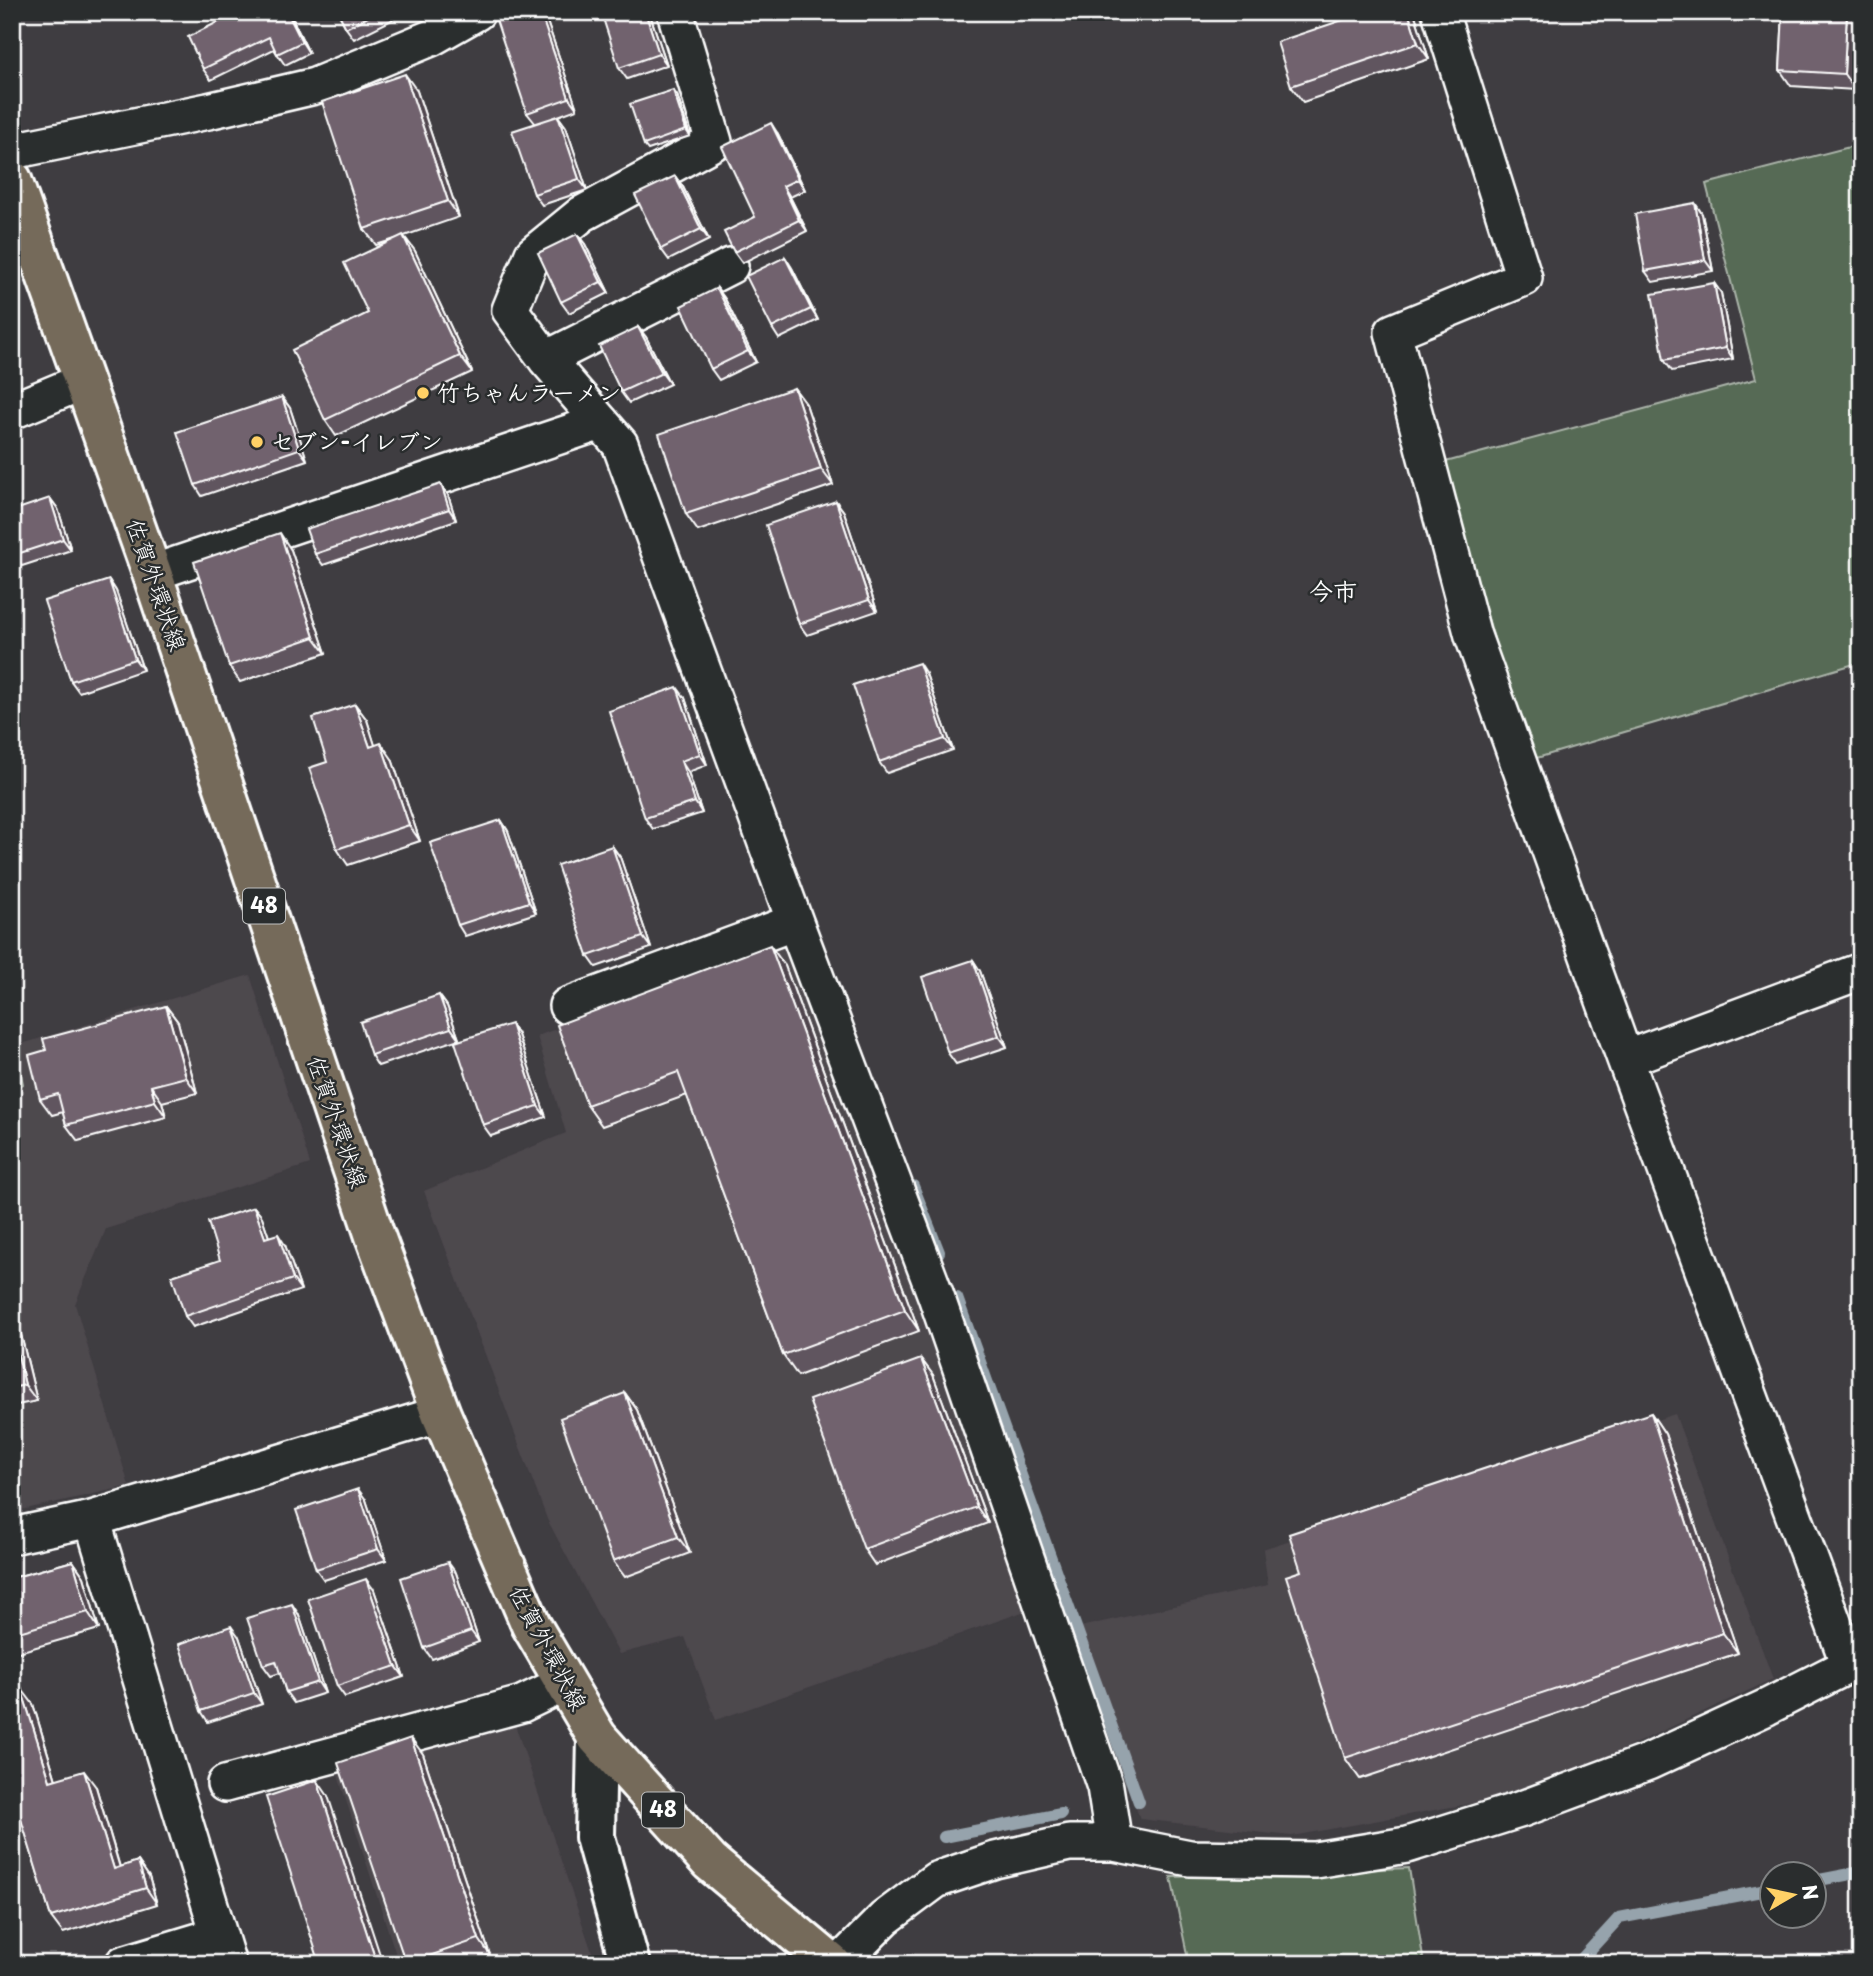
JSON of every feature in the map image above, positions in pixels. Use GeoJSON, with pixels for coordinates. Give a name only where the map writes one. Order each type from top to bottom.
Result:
{"type":"FeatureCollection","features":[{"type":"Feature","properties":{"kind":"main road","name":"佐賀外環状線"},"geometry":{"type":"LineString","coordinates":[[12,180],[152,573],[371,1223],[441,1415],[531,1625],[597,1737],[710,1862],[832,1964]]}},
{"type":"Feature","properties":{"kind":"street"},"geometry":{"type":"LineString","coordinates":[[12,151],[315,86],[431,38],[477,12]]}},
{"type":"Feature","properties":{"kind":"street"},"geometry":{"type":"LineString","coordinates":[[675,12],[714,142],[582,214],[533,254],[510,310],[546,359],[620,444],[795,922],[936,1296],[1105,1787],[1114,1843]]}},
{"type":"Feature","properties":{"kind":"street"},"geometry":{"type":"LineString","coordinates":[[839,1964],[885,1919],[936,1880],[995,1860],[1069,1843],[1114,1843],[1190,1858],[1315,1860],[1407,1845],[1519,1810],[1648,1762],[1768,1707],[1855,1662],[1625,1059],[1473,636],[1393,332],[1524,278],[1440,12]]}},
{"type":"Feature","properties":{"kind":"street"},"geometry":{"type":"LineString","coordinates":[[546,359],[730,266]]}},
{"type":"Feature","properties":{"kind":"street"},"geometry":{"type":"LineString","coordinates":[[12,411],[84,381]]}},
{"type":"Feature","properties":{"kind":"street"},"geometry":{"type":"LineString","coordinates":[[152,573],[601,422]]}},
{"type":"Feature","properties":{"kind":"street"},"geometry":{"type":"LineString","coordinates":[[567,1006],[795,922]]}},
{"type":"Feature","properties":{"kind":"street"},"geometry":{"type":"LineString","coordinates":[[1625,1059],[1861,971]]}},
{"type":"Feature","properties":{"kind":"street"},"geometry":{"type":"LineString","coordinates":[[12,1536],[92,1519],[441,1415]]}},
{"type":"Feature","properties":{"kind":"street"},"geometry":{"type":"LineString","coordinates":[[92,1519],[223,1949],[123,1964]]}},
{"type":"Feature","properties":{"kind":"street"},"geometry":{"type":"LineString","coordinates":[[225,1784],[522,1704],[565,1683]]}},
{"type":"Feature","properties":{"kind":"street"},"geometry":{"type":"LineString","coordinates":[[597,1737],[595,1837],[630,1964]]}},
{"type":"Feature","properties":{"kind":"shaded area"},"geometry":{"type":"Polygon","coordinates":[[[793,943],[1028,1610],[716,1720],[685,1637],[619,1654],[547,1519],[424,1191],[566,1133],[537,1036],[793,943]]]}},
{"type":"Feature","properties":{"kind":"shaded area"},"geometry":{"type":"Polygon","coordinates":[[[250,975],[310,1164],[106,1229],[75,1304],[129,1486],[12,1512],[12,1091],[23,1084],[15,1046],[250,975]]]}},
{"type":"Feature","properties":{"kind":"shaded area"},"geometry":{"type":"Polygon","coordinates":[[[1675,1414],[1773,1679],[1611,1755],[1484,1801],[1292,1836],[1140,1819],[1071,1629],[1268,1585],[1263,1549],[1675,1414]]]}},
{"type":"Feature","properties":{"kind":"shaded area"},"geometry":{"type":"Polygon","coordinates":[[[513,1719],[596,1964],[399,1964],[335,1766],[513,1719]]]}},
{"type":"Feature","properties":{"kind":"green space"},"geometry":{"type":"Polygon","coordinates":[[[1861,144],[1861,662],[1530,760],[1442,463],[1756,379],[1706,184],[1861,144]]]}},
{"type":"Feature","properties":{"kind":"green space"},"geometry":{"type":"Polygon","coordinates":[[[12,1039],[23,1084],[12,1091],[12,1039]]]}},
{"type":"Feature","properties":{"kind":"green space"},"geometry":{"type":"Polygon","coordinates":[[[1409,1868],[1424,1964],[1189,1964],[1171,1877],[1409,1868]]]}},
{"type":"Feature","properties":{"kind":"building"},"geometry":{"type":"Polygon","coordinates":[[[238,12],[287,12],[302,42],[277,54],[269,37],[203,69],[188,37],[238,12]]]}},
{"type":"Feature","properties":{"kind":"building"},"geometry":{"type":"Polygon","coordinates":[[[338,12],[378,12],[346,28],[338,12]]]}},
{"type":"Feature","properties":{"kind":"building"},"geometry":{"type":"Polygon","coordinates":[[[518,12],[540,12],[569,98],[527,113],[496,20],[518,12]]]}},
{"type":"Feature","properties":{"kind":"building"},"geometry":{"type":"Polygon","coordinates":[[[601,12],[645,12],[659,54],[619,68],[601,12]]]}},
{"type":"Feature","properties":{"kind":"building"},"geometry":{"type":"Polygon","coordinates":[[[1353,12],[1408,12],[1418,43],[1291,86],[1277,42],[1355,16],[1353,12]]]}},
{"type":"Feature","properties":{"kind":"building"},"geometry":{"type":"Polygon","coordinates":[[[1783,12],[1847,12],[1844,74],[1780,70],[1783,12]]]}},
{"type":"Feature","properties":{"kind":"building"},"geometry":{"type":"Polygon","coordinates":[[[405,74],[448,201],[364,229],[322,102],[405,74]]]}},
{"type":"Feature","properties":{"kind":"building"},"geometry":{"type":"Polygon","coordinates":[[[673,90],[686,130],[644,145],[630,104],[673,90]]]}},
{"type":"Feature","properties":{"kind":"building"},"geometry":{"type":"Polygon","coordinates":[[[558,116],[579,179],[534,194],[512,131],[558,116]]]}},
{"type":"Feature","properties":{"kind":"building"},"geometry":{"type":"Polygon","coordinates":[[[771,123],[798,179],[783,186],[799,220],[734,252],[724,232],[755,217],[722,147],[771,123]]]}},
{"type":"Feature","properties":{"kind":"building"},"geometry":{"type":"Polygon","coordinates":[[[675,176],[701,229],[661,249],[635,195],[675,176]]]}},
{"type":"Feature","properties":{"kind":"building"},"geometry":{"type":"Polygon","coordinates":[[[1695,203],[1705,260],[1645,271],[1635,214],[1695,203]]]}},
{"type":"Feature","properties":{"kind":"building"},"geometry":{"type":"Polygon","coordinates":[[[577,234],[601,282],[561,302],[538,253],[577,234]]]}},
{"type":"Feature","properties":{"kind":"building"},"geometry":{"type":"Polygon","coordinates":[[[403,235],[460,356],[325,420],[292,350],[368,313],[344,263],[403,235]]]}},
{"type":"Feature","properties":{"kind":"building"},"geometry":{"type":"Polygon","coordinates":[[[785,257],[811,309],[772,328],[746,276],[785,257]]]}},
{"type":"Feature","properties":{"kind":"building"},"geometry":{"type":"Polygon","coordinates":[[[1714,283],[1726,348],[1664,360],[1652,294],[1714,283]]]}},
{"type":"Feature","properties":{"kind":"building"},"geometry":{"type":"Polygon","coordinates":[[[717,288],[748,351],[711,369],[681,306],[717,288]]]}},
{"type":"Feature","properties":{"kind":"building"},"geometry":{"type":"Polygon","coordinates":[[[638,327],[662,373],[621,392],[599,346],[638,327]]]}},
{"type":"Feature","properties":{"kind":"building"},"geometry":{"type":"Polygon","coordinates":[[[794,388],[821,469],[686,514],[659,434],[794,388]]]}},
{"type":"Feature","properties":{"kind":"building"},"geometry":{"type":"Polygon","coordinates":[[[282,397],[299,449],[195,485],[177,432],[282,397]]]}},
{"type":"Feature","properties":{"kind":"building"},"geometry":{"type":"Polygon","coordinates":[[[441,484],[449,509],[315,554],[306,529],[441,484]]]}},
{"type":"Feature","properties":{"kind":"building"},"geometry":{"type":"Polygon","coordinates":[[[50,498],[63,539],[14,555],[12,511],[50,498]]]}},
{"type":"Feature","properties":{"kind":"building"},"geometry":{"type":"Polygon","coordinates":[[[836,501],[869,600],[799,624],[766,525],[836,501]]]}},
{"type":"Feature","properties":{"kind":"building"},"geometry":{"type":"Polygon","coordinates":[[[280,533],[314,637],[229,666],[194,562],[280,533]]]}},
{"type":"Feature","properties":{"kind":"building"},"geometry":{"type":"Polygon","coordinates":[[[109,580],[135,659],[71,681],[44,601],[109,580]]]}},
{"type":"Feature","properties":{"kind":"building"},"geometry":{"type":"Polygon","coordinates":[[[919,663],[945,739],[879,762],[853,685],[919,663]]]}},
{"type":"Feature","properties":{"kind":"building"},"geometry":{"type":"Polygon","coordinates":[[[677,687],[700,754],[681,761],[695,802],[645,818],[609,711],[677,687]]]}},
{"type":"Feature","properties":{"kind":"building"},"geometry":{"type":"Polygon","coordinates":[[[355,704],[370,747],[381,743],[409,825],[337,849],[309,768],[327,762],[313,718],[355,704]]]}},
{"type":"Feature","properties":{"kind":"building"},"geometry":{"type":"Polygon","coordinates":[[[501,820],[529,902],[458,925],[430,843],[501,820]]]}},
{"type":"Feature","properties":{"kind":"building"},"geometry":{"type":"Polygon","coordinates":[[[612,846],[643,937],[588,956],[557,865],[612,846]]]}},
{"type":"Feature","properties":{"kind":"building"},"geometry":{"type":"Polygon","coordinates":[[[770,945],[905,1310],[783,1355],[678,1072],[587,1105],[557,1025],[770,945]]]}},
{"type":"Feature","properties":{"kind":"building"},"geometry":{"type":"Polygon","coordinates":[[[973,960],[999,1036],[948,1053],[922,977],[973,960]]]}},
{"type":"Feature","properties":{"kind":"building"},"geometry":{"type":"Polygon","coordinates":[[[439,995],[451,1028],[371,1055],[360,1022],[439,995]]]}},
{"type":"Feature","properties":{"kind":"building"},"geometry":{"type":"Polygon","coordinates":[[[166,1006],[186,1077],[151,1086],[155,1101],[66,1125],[58,1094],[40,1099],[29,1055],[46,1050],[43,1039],[166,1006]]]}},
{"type":"Feature","properties":{"kind":"building"},"geometry":{"type":"Polygon","coordinates":[[[511,1024],[538,1106],[483,1125],[455,1042],[511,1024]]]}},
{"type":"Feature","properties":{"kind":"building"},"geometry":{"type":"Polygon","coordinates":[[[254,1207],[265,1238],[278,1234],[293,1279],[185,1316],[172,1276],[220,1260],[208,1222],[254,1207]]]}},
{"type":"Feature","properties":{"kind":"building"},"geometry":{"type":"Polygon","coordinates":[[[12,1330],[25,1385],[12,1388],[12,1330]]]}},
{"type":"Feature","properties":{"kind":"building"},"geometry":{"type":"Polygon","coordinates":[[[921,1359],[977,1507],[864,1549],[809,1400],[921,1359]]]}},
{"type":"Feature","properties":{"kind":"building"},"geometry":{"type":"Polygon","coordinates":[[[625,1393],[678,1537],[613,1561],[560,1418],[625,1393]]]}},
{"type":"Feature","properties":{"kind":"building"},"geometry":{"type":"Polygon","coordinates":[[[1651,1413],[1723,1633],[1345,1758],[1286,1576],[1301,1571],[1289,1534],[1651,1413]]]}},
{"type":"Feature","properties":{"kind":"building"},"geometry":{"type":"Polygon","coordinates":[[[358,1489],[378,1549],[316,1569],[296,1510],[358,1489]]]}},
{"type":"Feature","properties":{"kind":"building"},"geometry":{"type":"Polygon","coordinates":[[[73,1561],[88,1612],[12,1634],[12,1578],[73,1561]]]}},
{"type":"Feature","properties":{"kind":"building"},"geometry":{"type":"Polygon","coordinates":[[[448,1562],[471,1631],[424,1648],[401,1578],[448,1562]]]}},
{"type":"Feature","properties":{"kind":"building"},"geometry":{"type":"Polygon","coordinates":[[[366,1579],[396,1666],[337,1686],[308,1599],[366,1579]]]}},
{"type":"Feature","properties":{"kind":"building"},"geometry":{"type":"Polygon","coordinates":[[[292,1604],[318,1682],[286,1692],[276,1661],[263,1665],[247,1618],[292,1604]]]}},
{"type":"Feature","properties":{"kind":"building"},"geometry":{"type":"Polygon","coordinates":[[[231,1626],[254,1693],[201,1711],[179,1644],[231,1626]]]}},
{"type":"Feature","properties":{"kind":"building"},"geometry":{"type":"Polygon","coordinates":[[[21,1688],[50,1781],[84,1771],[114,1869],[138,1861],[146,1888],[51,1917],[12,1793],[12,1691],[21,1688]]]}},
{"type":"Feature","properties":{"kind":"building"},"geometry":{"type":"Polygon","coordinates":[[[411,1738],[479,1939],[406,1964],[338,1763],[411,1738]]]}},
{"type":"Feature","properties":{"kind":"building"},"geometry":{"type":"Polygon","coordinates":[[[317,1780],[377,1964],[320,1964],[266,1797],[317,1780]]]}},
{"type":"Feature","properties":{"kind":"building"},"geometry":{"type":"Polygon","coordinates":[[[203,1958],[205,1964],[186,1964],[203,1958]]]}},
{"type":"Feature","properties":{"kind":"waterway"},"geometry":{"type":"LineString","coordinates":[[913,1186],[939,1252]]}},
{"type":"Feature","properties":{"kind":"waterway"},"geometry":{"type":"LineString","coordinates":[[957,1298],[1139,1802]]}},
{"type":"Feature","properties":{"kind":"waterway"},"geometry":{"type":"LineString","coordinates":[[944,1837],[1061,1814]]}},
{"type":"Feature","properties":{"kind":"waterway"},"geometry":{"type":"LineString","coordinates":[[1828,1878],[1861,1872]]}},
{"type":"Feature","properties":{"kind":"waterway"},"geometry":{"type":"LineString","coordinates":[[1577,1964],[1619,1918],[1758,1892]]}},
{"type":"Feature","properties":{"kind":"place","name":"竹ちゃんラーメン"},"geometry":{"type":"Point","coordinates":[423,393]}},
{"type":"Feature","properties":{"kind":"place","name":"セブン-イレブン"},"geometry":{"type":"Point","coordinates":[257,442]}},
{"type":"Feature","properties":{"kind":"district","name":"今市"},"geometry":{"type":"Point","coordinates":[1333,592]}}]}
